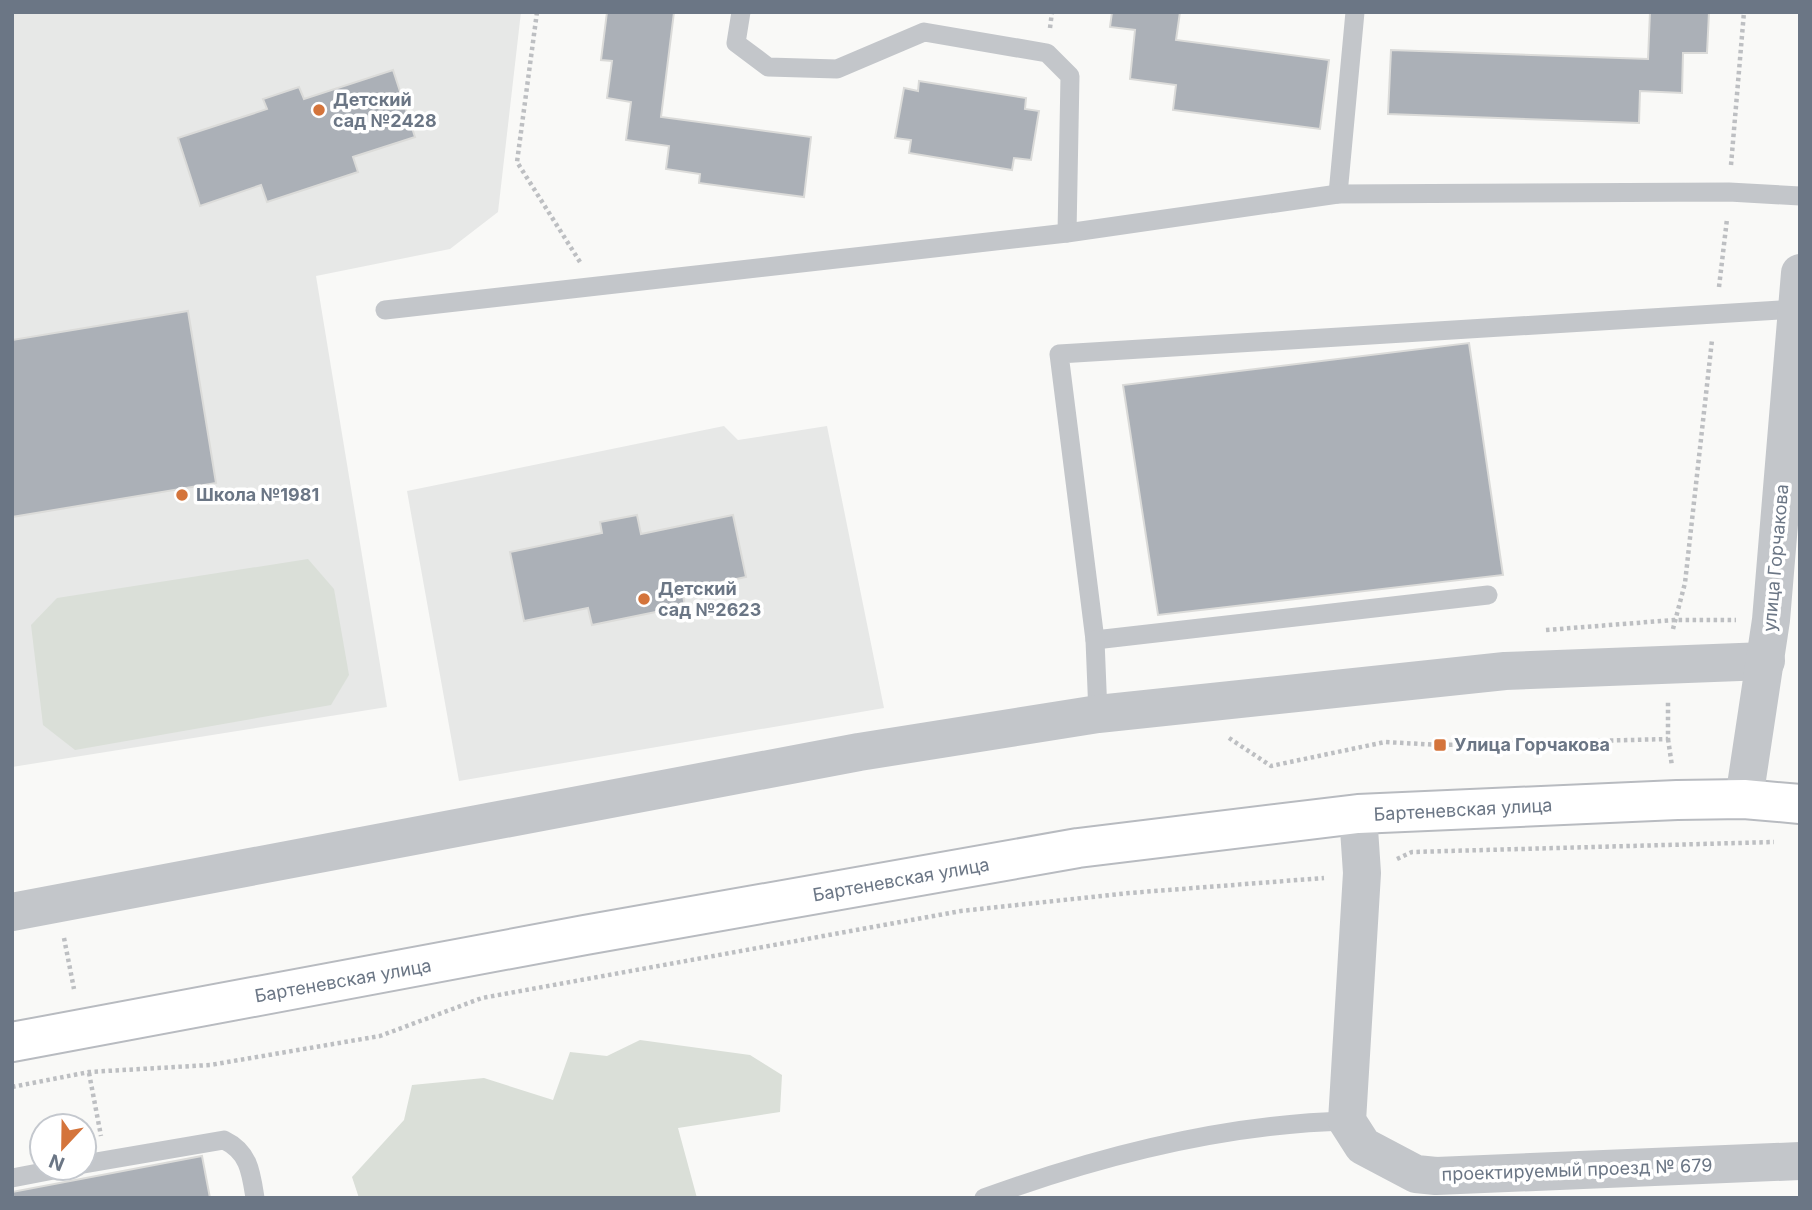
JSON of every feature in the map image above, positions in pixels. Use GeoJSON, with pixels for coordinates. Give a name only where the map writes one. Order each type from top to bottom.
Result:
{"type":"FeatureCollection","features":[{"type":"Feature","properties":{"kind":"main road","name":"Бартеневская улица"},"geometry":{"type":"LineString","coordinates":[[12,1042],[585,935],[1078,848],[1359,814],[1744,799],[1800,804]]}},
{"type":"Feature","properties":{"kind":"street","name":"улица Горчакова"},"geometry":{"type":"LineString","coordinates":[[1744,799],[1766,662],[1799,291]]}},
{"type":"Feature","properties":{"kind":"street"},"geometry":{"type":"LineString","coordinates":[[12,912],[859,752],[1098,714],[1505,671],[1766,662]]}},
{"type":"Feature","properties":{"kind":"street"},"geometry":{"type":"LineString","coordinates":[[1347,1121],[1362,873],[1359,814]]}},
{"type":"Feature","properties":{"kind":"street","name":"проектируемый проезд № 679"},"geometry":{"type":"LineString","coordinates":[[1347,1121],[1363,1146],[1416,1174],[1436,1177],[1800,1161]]}},
{"type":"Feature","properties":{"kind":"lane"},"geometry":{"type":"LineString","coordinates":[[741,12],[736,44],[768,67],[837,69],[924,32],[1046,53],[1070,76],[1067,233]]}},
{"type":"Feature","properties":{"kind":"lane"},"geometry":{"type":"LineString","coordinates":[[1338,194],[1355,12]]}},
{"type":"Feature","properties":{"kind":"lane"},"geometry":{"type":"LineString","coordinates":[[385,310],[1067,233],[1338,194],[1729,192],[1800,197]]}},
{"type":"Feature","properties":{"kind":"lane"},"geometry":{"type":"LineString","coordinates":[[1098,714],[1095,640],[1059,354],[1715,314],[1799,291]]}},
{"type":"Feature","properties":{"kind":"lane"},"geometry":{"type":"LineString","coordinates":[[1095,640],[1488,595]]}},
{"type":"Feature","properties":{"kind":"lane"},"geometry":{"type":"LineString","coordinates":[[984,1198],[1173,1142],[1296,1122],[1347,1121]]}},
{"type":"Feature","properties":{"kind":"lane"},"geometry":{"type":"LineString","coordinates":[[98,1161],[224,1140],[236,1146],[245,1156],[255,1198]]}},
{"type":"Feature","properties":{"kind":"path"},"geometry":{"type":"LineString","coordinates":[[537,12],[517,162],[596,286]]}},
{"type":"Feature","properties":{"kind":"path"},"geometry":{"type":"LineString","coordinates":[[1213,702],[1222,733],[1270,766],[1385,742],[1440,745],[1668,739],[1669,665],[1674,620],[1685,583],[1724,252],[1744,12]]}},
{"type":"Feature","properties":{"kind":"path"},"geometry":{"type":"LineString","coordinates":[[12,1087],[89,1072],[152,1066],[210,1065],[380,1036],[482,998],[961,911],[1129,893],[1282,883],[1371,872],[1412,852],[1777,842]]}},
{"type":"Feature","properties":{"kind":"path"},"geometry":{"type":"LineString","coordinates":[[62,928],[74,989]]}},
{"type":"Feature","properties":{"kind":"path"},"geometry":{"type":"LineString","coordinates":[[89,1072],[106,1160]]}},
{"type":"Feature","properties":{"kind":"shaded area","name":"Школа №1981"},"geometry":{"type":"Polygon","coordinates":[[[12,12],[521,12],[498,212],[450,249],[316,276],[387,707],[12,767],[12,12]]]}},
{"type":"Feature","properties":{"kind":"shaded area","name":"Детский сад №2623"},"geometry":{"type":"Polygon","coordinates":[[[724,426],[738,440],[827,426],[884,708],[459,781],[407,491],[724,426]]]}},
{"type":"Feature","properties":{"kind":"shaded area"},"geometry":{"type":"Polygon","coordinates":[[[308,559],[334,589],[349,675],[331,705],[75,750],[43,725],[31,625],[57,598],[308,559]]]}},
{"type":"Feature","properties":{"kind":"shaded area"},"geometry":{"type":"Polygon","coordinates":[[[640,1040],[750,1055],[782,1075],[780,1112],[678,1128],[697,1198],[359,1198],[352,1177],[404,1120],[412,1085],[484,1078],[553,1100],[570,1052],[607,1056],[640,1040]]]}},
{"type":"Feature","properties":{"kind":"building"},"geometry":{"type":"Polygon","coordinates":[[[607,12],[674,12],[661,117],[811,137],[804,197],[699,183],[700,174],[666,169],[669,146],[626,140],[631,102],[607,98],[612,61],[601,60],[607,12]]]}},
{"type":"Feature","properties":{"kind":"building"},"geometry":{"type":"Polygon","coordinates":[[[1112,12],[1180,12],[1176,40],[1329,60],[1320,129],[1173,110],[1176,85],[1130,79],[1135,30],[1110,27],[1112,12]]]}},
{"type":"Feature","properties":{"kind":"building"},"geometry":{"type":"Polygon","coordinates":[[[1650,12],[1709,12],[1707,53],[1683,53],[1682,93],[1640,91],[1639,123],[1388,114],[1391,50],[1648,59],[1650,12]]]}},
{"type":"Feature","properties":{"kind":"building"},"geometry":{"type":"Polygon","coordinates":[[[393,70],[415,137],[353,157],[358,172],[267,202],[261,185],[200,206],[178,138],[267,109],[263,99],[299,87],[304,99],[393,70]]]}},
{"type":"Feature","properties":{"kind":"building"},"geometry":{"type":"Polygon","coordinates":[[[919,81],[1026,98],[1025,109],[1039,111],[1031,160],[1014,158],[1012,170],[909,153],[911,140],[895,138],[904,88],[918,91],[919,81]]]}},
{"type":"Feature","properties":{"kind":"building"},"geometry":{"type":"Polygon","coordinates":[[[188,311],[216,483],[12,517],[12,340],[188,311]]]}},
{"type":"Feature","properties":{"kind":"building"},"geometry":{"type":"Polygon","coordinates":[[[1469,343],[1503,575],[1158,615],[1123,385],[1469,343]]]}},
{"type":"Feature","properties":{"kind":"building"},"geometry":{"type":"Polygon","coordinates":[[[637,515],[641,534],[733,515],[746,577],[682,590],[685,606],[592,625],[588,608],[524,621],[510,552],[602,533],[600,522],[637,515]]]}},
{"type":"Feature","properties":{"kind":"building"},"geometry":{"type":"Polygon","coordinates":[[[202,1156],[210,1198],[13,1198],[12,1192],[65,1182],[98,1182],[98,1176],[202,1156]]]}},
{"type":"Feature","properties":{"kind":"place","name":"Детский сад №2428"},"geometry":{"type":"Point","coordinates":[319,110]}},
{"type":"Feature","properties":{"kind":"place","name":"Школа №1981"},"geometry":{"type":"Point","coordinates":[182,495]}},
{"type":"Feature","properties":{"kind":"place","name":"Детский сад №2623"},"geometry":{"type":"Point","coordinates":[644,599]}},
{"type":"Feature","properties":{"kind":"place","name":"Улица Горчакова"},"geometry":{"type":"Point","coordinates":[1440,745]}}]}
